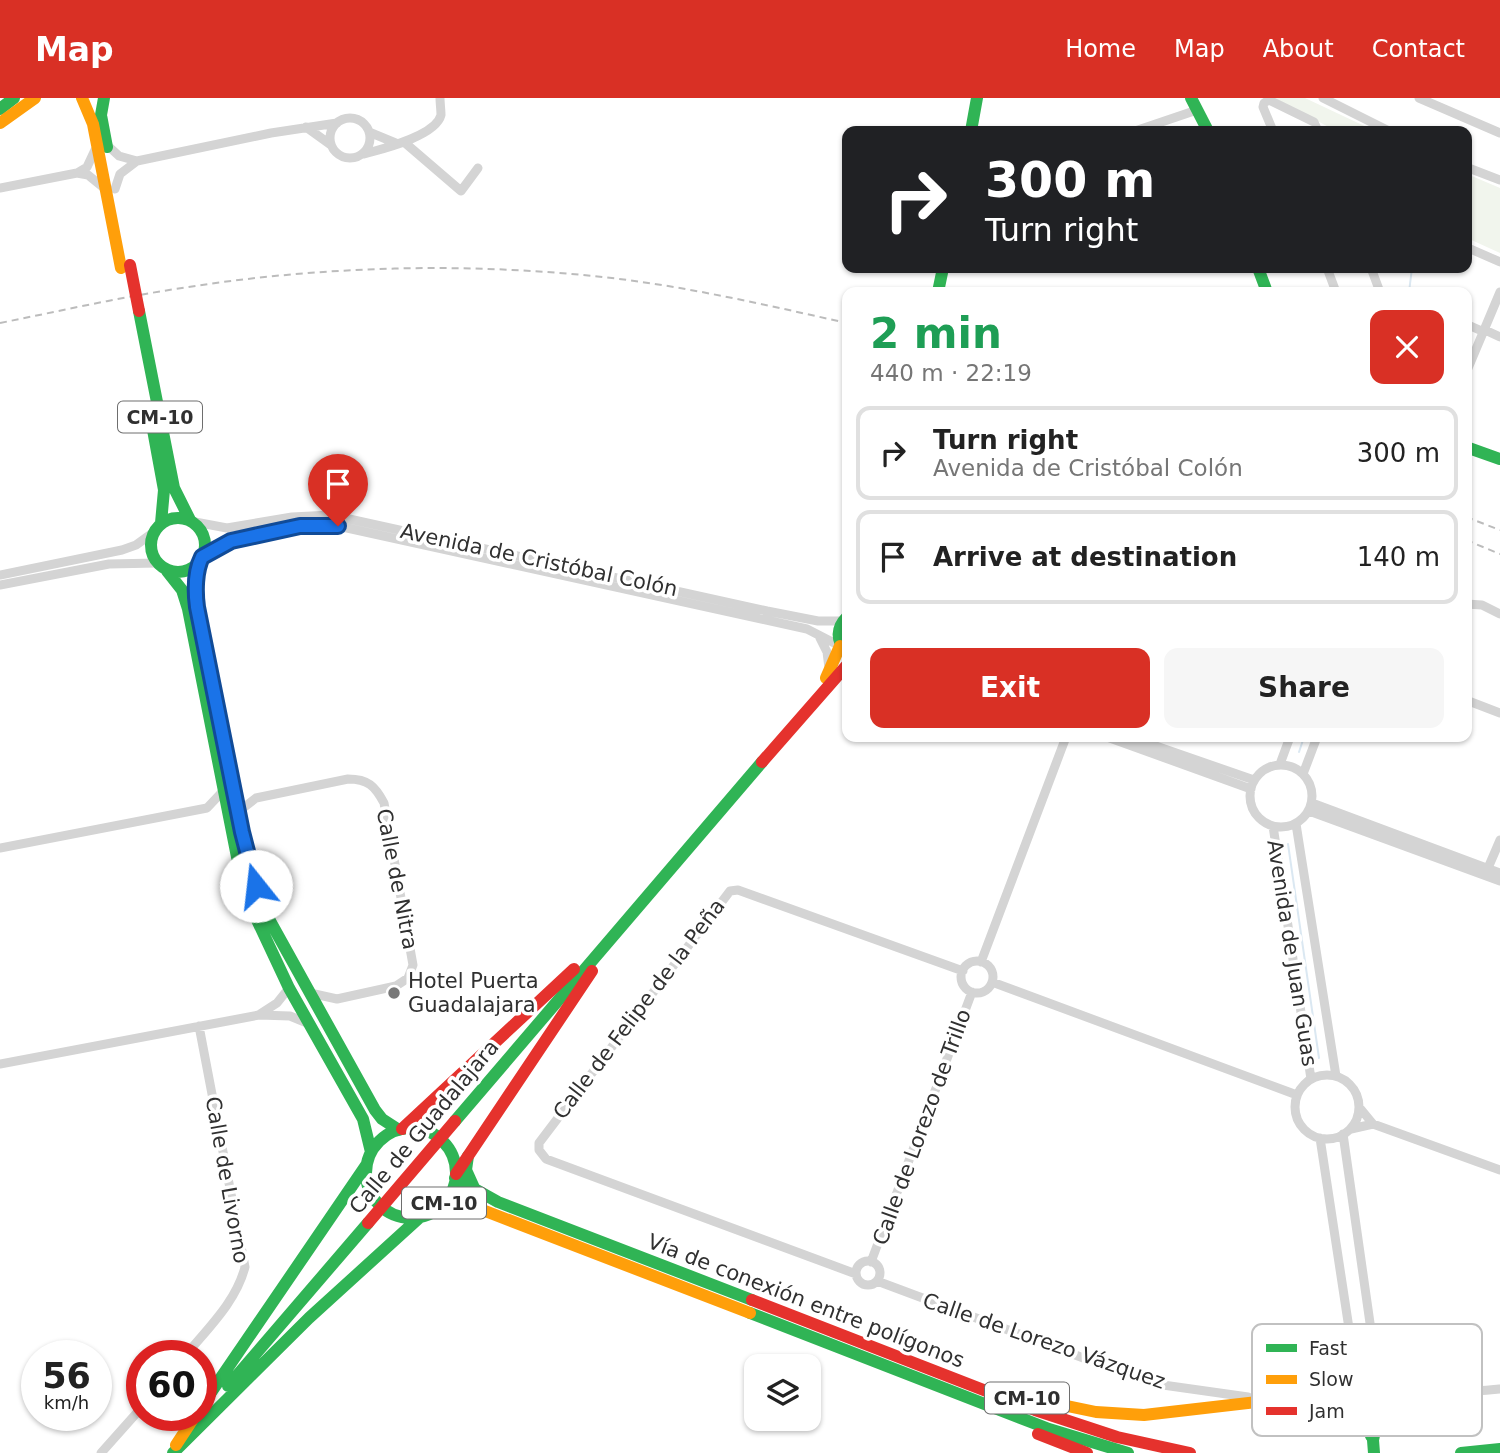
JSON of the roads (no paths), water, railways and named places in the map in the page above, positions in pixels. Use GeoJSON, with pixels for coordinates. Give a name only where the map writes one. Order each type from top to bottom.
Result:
{"type":"FeatureCollection","features":[{"type":"Feature","properties":{"kind":"main road"},"geometry":{"type":"LineString","coordinates":[[0,109],[15,98]]}},
{"type":"Feature","properties":{"kind":"main road"},"geometry":{"type":"LineString","coordinates":[[0,123],[35,98]]}},
{"type":"Feature","properties":{"kind":"main road","name":"CM-10"},"geometry":{"type":"LineString","coordinates":[[82,98],[102,145]]}},
{"type":"Feature","properties":{"kind":"main road","name":"CM-10"},"geometry":{"type":"LineString","coordinates":[[104,98],[101,115],[102,145],[134,311],[174,488],[204,539],[196,599],[229,790],[240,872],[253,913],[289,988],[363,1119],[369,1158],[366,1178],[370,1192],[377,1204],[389,1213],[402,1218],[419,1218],[443,1205],[451,1192],[455,1176],[453,1160],[439,1139],[415,1129],[400,1130],[378,1115],[266,913],[233,815]]}},
{"type":"Feature","properties":{"kind":"main road"},"geometry":{"type":"LineString","coordinates":[[972,126],[977,98]]}},
{"type":"Feature","properties":{"kind":"main road"},"geometry":{"type":"LineString","coordinates":[[1191,98],[1205,126]]}},
{"type":"Feature","properties":{"kind":"main road","name":"CM-10"},"geometry":{"type":"LineString","coordinates":[[134,311],[164,490],[151,546],[162,567],[182,590],[229,790]]}},
{"type":"Feature","properties":{"kind":"main road"},"geometry":{"type":"LineString","coordinates":[[1472,449],[1500,459]]}},
{"type":"Feature","properties":{"kind":"main road"},"geometry":{"type":"LineString","coordinates":[[157,528],[174,518],[193,521]]}},
{"type":"Feature","properties":{"kind":"main road"},"geometry":{"type":"LineString","coordinates":[[162,567],[182,572],[200,560]]}},
{"type":"Feature","properties":{"kind":"main road","name":"Calle de Guadalajara"},"geometry":{"type":"LineString","coordinates":[[788,730],[828,675],[842,649],[837,634],[842,623]]}},
{"type":"Feature","properties":{"kind":"main road","name":"Calle de Guadalajara"},"geometry":{"type":"LineString","coordinates":[[171,1453],[688,846],[842,671]]}},
{"type":"Feature","properties":{"kind":"main road"},"geometry":{"type":"LineString","coordinates":[[217,1382],[385,1136],[400,1130],[574,970],[666,865],[688,846]]}},
{"type":"Feature","properties":{"kind":"main road"},"geometry":{"type":"LineString","coordinates":[[455,1176],[556,1022],[643,899]]}},
{"type":"Feature","properties":{"kind":"main road","name":"CM-10"},"geometry":{"type":"LineString","coordinates":[[468,1156],[466,1170],[476,1192]]}},
{"type":"Feature","properties":{"kind":"main road","name":"Vía de conexión entre polígonos"},"geometry":{"type":"LineString","coordinates":[[455,1176],[476,1192],[1035,1410],[1117,1437],[1190,1453]]}},
{"type":"Feature","properties":{"kind":"main road","name":"Vía de conexión entre polígonos"},"geometry":{"type":"LineString","coordinates":[[443,1205],[480,1209],[1031,1423],[1128,1453]]}},
{"type":"Feature","properties":{"kind":"main road"},"geometry":{"type":"LineString","coordinates":[[171,1453],[309,1318],[419,1218]]}},
{"type":"Feature","properties":{"kind":"main road","name":"CM-10"},"geometry":{"type":"LineString","coordinates":[[790,1315],[914,1356],[1005,1391],[1070,1407],[1144,1415],[1252,1402]]}},
{"type":"Feature","properties":{"kind":"main road","name":"CM-10"},"geometry":{"type":"LineString","coordinates":[[782,1326],[828,1351],[1087,1453]]}},
{"type":"Feature","properties":{"kind":"main road"},"geometry":{"type":"LineString","coordinates":[[171,1453],[185,1431]]}},
{"type":"Feature","properties":{"kind":"main road"},"geometry":{"type":"LineString","coordinates":[[1461,1453],[1500,1449]]}},
{"type":"Feature","properties":{"kind":"street"},"geometry":{"type":"LineString","coordinates":[[306,127],[331,145],[341,157],[357,158],[401,143],[435,125],[441,116],[440,98]]}},
{"type":"Feature","properties":{"kind":"street"},"geometry":{"type":"LineString","coordinates":[[1323,98],[1379,126]]}},
{"type":"Feature","properties":{"kind":"street"},"geometry":{"type":"LineString","coordinates":[[1419,98],[1500,133]]}},
{"type":"Feature","properties":{"kind":"street"},"geometry":{"type":"LineString","coordinates":[[1271,126],[1264,103],[1271,100],[1314,122],[1316,126]]}},
{"type":"Feature","properties":{"kind":"street"},"geometry":{"type":"LineString","coordinates":[[1150,126],[1197,110]]}},
{"type":"Feature","properties":{"kind":"street"},"geometry":{"type":"LineString","coordinates":[[0,188],[77,173],[88,175],[110,189],[120,174],[137,161],[337,123],[351,118],[365,125],[369,132],[369,147],[364,154]]}},
{"type":"Feature","properties":{"kind":"street"},"geometry":{"type":"LineString","coordinates":[[331,145],[332,130],[337,123]]}},
{"type":"Feature","properties":{"kind":"street"},"geometry":{"type":"LineString","coordinates":[[369,132],[401,143],[461,191],[478,167]]}},
{"type":"Feature","properties":{"kind":"street"},"geometry":{"type":"LineString","coordinates":[[77,173],[93,159],[102,145],[119,156],[137,161]]}},
{"type":"Feature","properties":{"kind":"street"},"geometry":{"type":"LineString","coordinates":[[1472,169],[1500,180]]}},
{"type":"Feature","properties":{"kind":"street"},"geometry":{"type":"LineString","coordinates":[[1472,249],[1500,261]]}},
{"type":"Feature","properties":{"kind":"street"},"geometry":{"type":"LineString","coordinates":[[1472,359],[1500,292]]}},
{"type":"Feature","properties":{"kind":"street"},"geometry":{"type":"LineString","coordinates":[[1472,326],[1500,337]]}},
{"type":"Feature","properties":{"kind":"street","name":"Avenida de Cristóbal Colón"},"geometry":{"type":"LineString","coordinates":[[193,521],[227,528],[292,517],[331,515],[767,611],[818,621],[842,619]]}},
{"type":"Feature","properties":{"kind":"street","name":"Avenida de Cristóbal Colón"},"geometry":{"type":"LineString","coordinates":[[200,560],[231,541],[300,526],[338,526],[807,629],[842,649]]}},
{"type":"Feature","properties":{"kind":"street"},"geometry":{"type":"LineString","coordinates":[[0,575],[122,550],[136,545],[157,528]]}},
{"type":"Feature","properties":{"kind":"street"},"geometry":{"type":"LineString","coordinates":[[0,585],[109,564],[162,567]]}},
{"type":"Feature","properties":{"kind":"street"},"geometry":{"type":"LineString","coordinates":[[1472,604],[1482,605],[1500,614]]}},
{"type":"Feature","properties":{"kind":"street"},"geometry":{"type":"LineString","coordinates":[[820,636],[828,657],[828,675]]}},
{"type":"Feature","properties":{"kind":"street"},"geometry":{"type":"LineString","coordinates":[[1472,702],[1500,713]]}},
{"type":"Feature","properties":{"kind":"street"},"geometry":{"type":"LineString","coordinates":[[981,962],[1064,742]]}},
{"type":"Feature","properties":{"kind":"street"},"geometry":{"type":"LineString","coordinates":[[1122,742],[1252,785]]}},
{"type":"Feature","properties":{"kind":"street"},"geometry":{"type":"LineString","coordinates":[[1143,742],[1252,785]]}},
{"type":"Feature","properties":{"kind":"street"},"geometry":{"type":"LineString","coordinates":[[1280,764],[1288,742]]}},
{"type":"Feature","properties":{"kind":"street"},"geometry":{"type":"LineString","coordinates":[[1303,774],[1315,742]]}},
{"type":"Feature","properties":{"kind":"street"},"geometry":{"type":"LineString","coordinates":[[1280,764],[1290,765],[1303,774],[1312,787],[1310,807],[1296,824],[1280,828],[1255,814],[1251,805],[1252,785],[1262,770],[1280,764]]}},
{"type":"Feature","properties":{"kind":"street","name":"Calle de Nitra"},"geometry":{"type":"LineString","coordinates":[[233,815],[256,798],[361,779],[376,787],[384,803],[413,965],[408,978],[396,986],[337,999],[309,992]]}},
{"type":"Feature","properties":{"kind":"street"},"geometry":{"type":"LineString","coordinates":[[206,808],[229,790],[256,798]]}},
{"type":"Feature","properties":{"kind":"street"},"geometry":{"type":"LineString","coordinates":[[1310,807],[1500,873]]}},
{"type":"Feature","properties":{"kind":"street"},"geometry":{"type":"LineString","coordinates":[[1310,807],[1500,881]]}},
{"type":"Feature","properties":{"kind":"street"},"geometry":{"type":"LineString","coordinates":[[0,848],[206,808],[233,815]]}},
{"type":"Feature","properties":{"kind":"street","name":"Avenida de Juan Guas"},"geometry":{"type":"LineString","coordinates":[[1296,824],[1336,1076]]}},
{"type":"Feature","properties":{"kind":"street","name":"Avenida de Juan Guas"},"geometry":{"type":"LineString","coordinates":[[1273,826],[1311,1079]]}},
{"type":"Feature","properties":{"kind":"street"},"geometry":{"type":"LineString","coordinates":[[1488,868],[1500,840]]}},
{"type":"Feature","properties":{"kind":"street","name":"Calle de Felipe de la Peña"},"geometry":{"type":"LineString","coordinates":[[856,1275],[546,1159],[539,1150],[542,1134],[730,891],[737,890],[963,971]]}},
{"type":"Feature","properties":{"kind":"street"},"geometry":{"type":"LineString","coordinates":[[981,962],[991,970],[992,982],[982,992],[972,992],[964,985],[963,971],[969,963],[981,962]]}},
{"type":"Feature","properties":{"kind":"street"},"geometry":{"type":"LineString","coordinates":[[992,982],[1297,1095]]}},
{"type":"Feature","properties":{"kind":"street"},"geometry":{"type":"LineString","coordinates":[[259,1015],[277,1003],[289,988]]}},
{"type":"Feature","properties":{"kind":"street","name":"Calle de Lorezo de Trillo"},"geometry":{"type":"LineString","coordinates":[[871,1262],[972,992]]}},
{"type":"Feature","properties":{"kind":"street"},"geometry":{"type":"LineString","coordinates":[[324,1019],[337,999]]}},
{"type":"Feature","properties":{"kind":"street"},"geometry":{"type":"LineString","coordinates":[[0,1064],[259,1015],[290,1016],[308,1023]]}},
{"type":"Feature","properties":{"kind":"street","name":"Calle de Livorno"},"geometry":{"type":"LineString","coordinates":[[198,1340],[232,1300],[245,1267],[199,1026]]}},
{"type":"Feature","properties":{"kind":"street"},"geometry":{"type":"LineString","coordinates":[[1373,1124],[1331,1139],[1320,1138],[1310,1134],[1297,1118],[1297,1095],[1311,1079],[1318,1076],[1336,1076],[1348,1082],[1359,1107],[1373,1124],[1500,1170]]}},
{"type":"Feature","properties":{"kind":"street"},"geometry":{"type":"LineString","coordinates":[[1359,1107],[1356,1121],[1346,1132],[1370,1324]]}},
{"type":"Feature","properties":{"kind":"street"},"geometry":{"type":"LineString","coordinates":[[1320,1138],[1348,1324]]}},
{"type":"Feature","properties":{"kind":"street"},"geometry":{"type":"LineString","coordinates":[[871,1262],[880,1272],[877,1281],[864,1284],[856,1275],[859,1265],[871,1262]]}},
{"type":"Feature","properties":{"kind":"street","name":"Calle de Lorezo Vázquez"},"geometry":{"type":"LineString","coordinates":[[877,1281],[1158,1384],[1252,1397]]}},
{"type":"Feature","properties":{"kind":"street"},"geometry":{"type":"LineString","coordinates":[[1482,1389],[1500,1388]]}},
{"type":"Feature","properties":{"kind":"street"},"geometry":{"type":"LineString","coordinates":[[102,1453],[126,1425]]}},
{"type":"Feature","properties":{"kind":"waterway"},"geometry":{"type":"LineString","coordinates":[[1410,287],[1411,273]]}},
{"type":"Feature","properties":{"kind":"waterway"},"geometry":{"type":"LineString","coordinates":[[1299,752],[1302,742]]}},
{"type":"Feature","properties":{"kind":"waterway"},"geometry":{"type":"LineString","coordinates":[[1288,844],[1319,1058]]}},
{"type":"Feature","properties":{"kind":"railway"},"geometry":{"type":"LineString","coordinates":[[0,323],[136,296],[234,281],[339,271],[445,268],[551,272],[664,285],[842,322]]}},
{"type":"Feature","properties":{"kind":"railway"},"geometry":{"type":"LineString","coordinates":[[1472,519],[1500,530]]}},
{"type":"Feature","properties":{"kind":"railway"},"geometry":{"type":"LineString","coordinates":[[1472,542],[1500,554]]}},
{"type":"Feature","properties":{"kind":"place","name":"Hotel Puerta Guadalajara"},"geometry":{"type":"Point","coordinates":[394,993]}}]}
